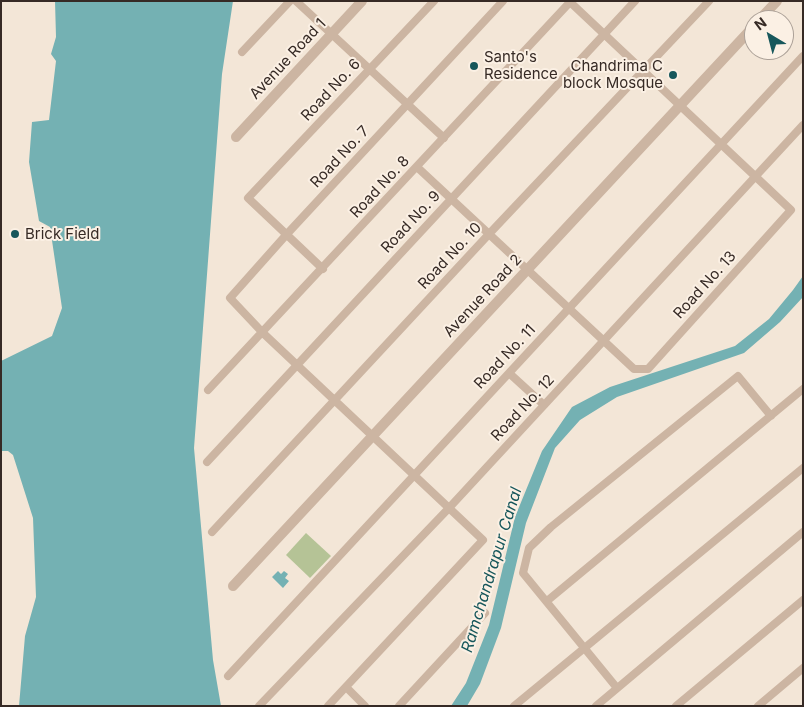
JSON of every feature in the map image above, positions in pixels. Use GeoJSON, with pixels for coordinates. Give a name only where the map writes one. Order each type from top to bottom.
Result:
{"type":"FeatureCollection","features":[{"type":"Feature","properties":{"kind":"street"},"geometry":{"type":"LineString","coordinates":[[242,52],[290,1]]}},
{"type":"Feature","properties":{"kind":"street"},"geometry":{"type":"LineString","coordinates":[[296,1],[444,138]]}},
{"type":"Feature","properties":{"kind":"street","name":"Avenue Road 1"},"geometry":{"type":"LineString","coordinates":[[236,136],[362,1]]}},
{"type":"Feature","properties":{"kind":"street","name":"Road No. 6"},"geometry":{"type":"LineString","coordinates":[[287,234],[248,198],[434,1]]}},
{"type":"Feature","properties":{"kind":"street","name":"Road No. 7"},"geometry":{"type":"LineString","coordinates":[[263,333],[230,298],[503,1]]}},
{"type":"Feature","properties":{"kind":"street","name":"Road No. 9"},"geometry":{"type":"LineString","coordinates":[[207,462],[635,1]]}},
{"type":"Feature","properties":{"kind":"street","name":"Road No. 10"},"geometry":{"type":"LineString","coordinates":[[212,532],[709,1]]}},
{"type":"Feature","properties":{"kind":"street"},"geometry":{"type":"LineString","coordinates":[[570,2],[755,176]]}},
{"type":"Feature","properties":{"kind":"street","name":"Road No. 8"},"geometry":{"type":"LineString","coordinates":[[208,390],[323,269],[570,2]]}},
{"type":"Feature","properties":{"kind":"street","name":"Avenue Road 2"},"geometry":{"type":"LineString","coordinates":[[234,586],[744,37]]}},
{"type":"Feature","properties":{"kind":"street","name":"Road No. 11"},"geometry":{"type":"LineString","coordinates":[[228,676],[803,56]]}},
{"type":"Feature","properties":{"kind":"street","name":"Road No. 12"},"geometry":{"type":"LineString","coordinates":[[259,706],[449,508],[803,125]]}},
{"type":"Feature","properties":{"kind":"street"},"geometry":{"type":"LineString","coordinates":[[417,167],[604,341]]}},
{"type":"Feature","properties":{"kind":"street","name":"Road No. 13"},"geometry":{"type":"LineString","coordinates":[[604,341],[634,369],[648,369],[791,210],[755,176]]}},
{"type":"Feature","properties":{"kind":"street"},"geometry":{"type":"LineString","coordinates":[[287,234],[323,269]]}},
{"type":"Feature","properties":{"kind":"street"},"geometry":{"type":"LineString","coordinates":[[263,333],[483,540],[328,706]]}},
{"type":"Feature","properties":{"kind":"street"},"geometry":{"type":"LineString","coordinates":[[509,373],[544,405]]}},
{"type":"Feature","properties":{"kind":"street"},"geometry":{"type":"LineString","coordinates":[[617,688],[523,573],[529,548],[551,527],[738,376],[770,416]]}},
{"type":"Feature","properties":{"kind":"street"},"geometry":{"type":"LineString","coordinates":[[547,601],[803,389]]}},
{"type":"Feature","properties":{"kind":"street"},"geometry":{"type":"LineString","coordinates":[[514,706],[803,468]]}},
{"type":"Feature","properties":{"kind":"street"},"geometry":{"type":"LineString","coordinates":[[596,706],[803,532]]}},
{"type":"Feature","properties":{"kind":"street"},"geometry":{"type":"LineString","coordinates":[[676,706],[803,600]]}},
{"type":"Feature","properties":{"kind":"street"},"geometry":{"type":"LineString","coordinates":[[399,706],[485,612]]}},
{"type":"Feature","properties":{"kind":"street"},"geometry":{"type":"LineString","coordinates":[[758,706],[803,668]]}},
{"type":"Feature","properties":{"kind":"street"},"geometry":{"type":"LineString","coordinates":[[346,687],[365,706]]}},
{"type":"Feature","properties":{"kind":"green space"},"geometry":{"type":"Polygon","coordinates":[[[306,533],[331,556],[310,578],[286,555],[306,533]]]}},
{"type":"Feature","properties":{"kind":"water"},"geometry":{"type":"Polygon","coordinates":[[[55,1],[233,1],[222,74],[194,448],[213,660],[221,706],[19,706],[25,636],[36,597],[33,518],[13,455],[8,451],[1,451],[1,361],[52,336],[62,308],[50,227],[39,221],[29,162],[32,122],[49,120],[56,61],[51,54],[56,37],[55,1]]]}},
{"type":"Feature","properties":{"kind":"water"},"geometry":{"type":"Polygon","coordinates":[[[803,276],[803,297],[780,322],[744,353],[617,397],[580,420],[555,448],[526,523],[501,628],[480,684],[467,706],[451,706],[466,683],[489,625],[515,517],[542,451],[572,407],[610,387],[735,346],[769,319],[803,276]]]}},
{"type":"Feature","properties":{"kind":"water"},"geometry":{"type":"Polygon","coordinates":[[[278,571],[281,574],[284,571],[288,574],[285,578],[289,581],[283,588],[272,577],[278,571]]]}},
{"type":"Feature","properties":{"kind":"place","name":"Santo's Residence"},"geometry":{"type":"Point","coordinates":[474,66]}},
{"type":"Feature","properties":{"kind":"place","name":"Chandrima C block Mosque"},"geometry":{"type":"Point","coordinates":[673,75]}},
{"type":"Feature","properties":{"kind":"place","name":"Brick Field"},"geometry":{"type":"Point","coordinates":[15,234]}},
{"type":"Feature","properties":{"kind":"water label","name":"Ramchandrapur Canal"},"geometry":{"type":"Point","coordinates":[492,570]}}]}
